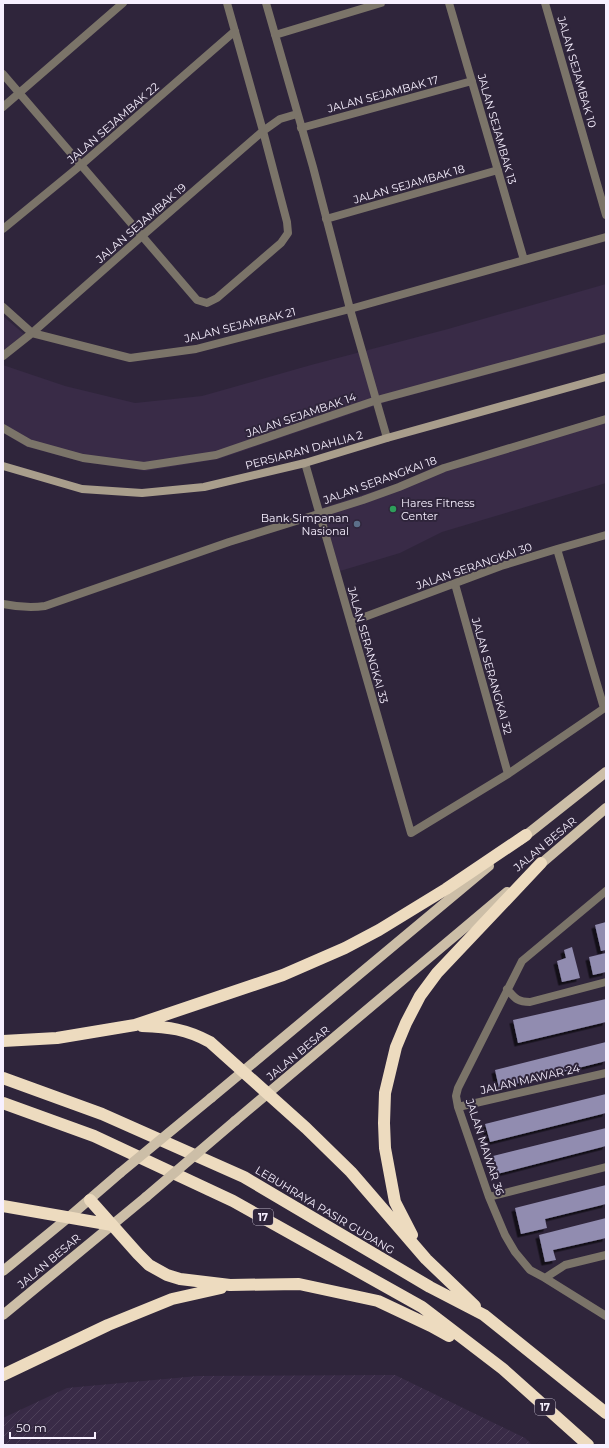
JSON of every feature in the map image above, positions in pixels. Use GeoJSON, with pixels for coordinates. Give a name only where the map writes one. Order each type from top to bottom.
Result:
{"type":"FeatureCollection","features":[{"type":"Feature","properties":{"kind":"highway"},"geometry":{"type":"LineString","coordinates":[[3,1041],[57,1038],[135,1025],[283,975],[345,948],[404,915],[446,889],[526,835]]}},
{"type":"Feature","properties":{"kind":"highway"},"geometry":{"type":"LineString","coordinates":[[426,1259],[395,1202],[385,1148],[385,1093],[396,1047],[420,996],[437,973],[541,863]]}},
{"type":"Feature","properties":{"kind":"highway"},"geometry":{"type":"LineString","coordinates":[[135,1025],[174,1028],[198,1036],[210,1042],[306,1128],[351,1172],[426,1259],[484,1315]]}},
{"type":"Feature","properties":{"kind":"highway","name":"LEBUHRAYA PASIR GUDANG"},"geometry":{"type":"LineString","coordinates":[[3,1078],[102,1114],[244,1177],[430,1287],[484,1315],[606,1413]]}},
{"type":"Feature","properties":{"kind":"highway","name":"17"},"geometry":{"type":"LineString","coordinates":[[3,1103],[94,1136],[233,1200],[422,1307],[503,1369],[588,1445]]}},
{"type":"Feature","properties":{"kind":"highway"},"geometry":{"type":"LineString","coordinates":[[90,1200],[138,1254],[149,1265],[161,1272],[180,1279],[230,1286],[298,1284],[378,1301],[431,1326],[503,1369]]}},
{"type":"Feature","properties":{"kind":"highway"},"geometry":{"type":"LineString","coordinates":[[3,1206],[112,1225]]}},
{"type":"Feature","properties":{"kind":"highway"},"geometry":{"type":"LineString","coordinates":[[3,1375],[108,1325],[172,1299],[230,1286]]}},
{"type":"Feature","properties":{"kind":"main road","name":"JALAN BESAR"},"geometry":{"type":"LineString","coordinates":[[3,1272],[526,835],[606,772]]}},
{"type":"Feature","properties":{"kind":"main road","name":"JALAN BESAR"},"geometry":{"type":"LineString","coordinates":[[3,1315],[146,1197],[606,808]]}},
{"type":"Feature","properties":{"kind":"street"},"geometry":{"type":"LineString","coordinates":[[3,107],[123,3]]}},
{"type":"Feature","properties":{"kind":"street"},"geometry":{"type":"LineString","coordinates":[[3,74],[197,300],[207,303],[217,298],[281,243],[288,233],[287,222],[264,131],[227,3]]}},
{"type":"Feature","properties":{"kind":"street"},"geometry":{"type":"LineString","coordinates":[[266,3],[313,167],[350,309],[387,438]]}},
{"type":"Feature","properties":{"kind":"street","name":"JALAN SEJAMBAK 13"},"geometry":{"type":"LineString","coordinates":[[449,3],[524,260]]}},
{"type":"Feature","properties":{"kind":"street","name":"JALAN SEJAMBAK 10"},"geometry":{"type":"LineString","coordinates":[[546,3],[606,216]]}},
{"type":"Feature","properties":{"kind":"street"},"geometry":{"type":"LineString","coordinates":[[275,35],[377,4]]}},
{"type":"Feature","properties":{"kind":"street","name":"JALAN SEJAMBAK 22"},"geometry":{"type":"LineString","coordinates":[[3,229],[81,165],[235,31]]}},
{"type":"Feature","properties":{"kind":"street","name":"JALAN SEJAMBAK 17"},"geometry":{"type":"LineString","coordinates":[[301,128],[472,81]]}},
{"type":"Feature","properties":{"kind":"street","name":"JALAN SEJAMBAK 19"},"geometry":{"type":"LineString","coordinates":[[3,356],[32,333],[264,131],[280,119],[297,114]]}},
{"type":"Feature","properties":{"kind":"street","name":"JALAN SEJAMBAK 18"},"geometry":{"type":"LineString","coordinates":[[326,220],[498,170]]}},
{"type":"Feature","properties":{"kind":"street"},"geometry":{"type":"LineString","coordinates":[[350,309],[606,237]]}},
{"type":"Feature","properties":{"kind":"street","name":"JALAN SEJAMBAK 21"},"geometry":{"type":"LineString","coordinates":[[3,307],[32,333],[130,358],[196,349],[350,309]]}},
{"type":"Feature","properties":{"kind":"street","name":"JALAN SEJAMBAK 14"},"geometry":{"type":"LineString","coordinates":[[3,428],[28,443],[76,456],[144,466],[216,455],[377,400],[606,338]]}},
{"type":"Feature","properties":{"kind":"street","name":"PERSIARAN DAHLIA 2"},"geometry":{"type":"LineString","coordinates":[[3,466],[82,488],[142,493],[204,487],[305,463],[387,438],[606,377]]}},
{"type":"Feature","properties":{"kind":"street","name":"JALAN SERANGKAI 18"},"geometry":{"type":"LineString","coordinates":[[3,604],[28,608],[45,606],[228,542],[319,514],[399,487],[444,468],[606,419]]}},
{"type":"Feature","properties":{"kind":"street","name":"JALAN SERANGKAI 33"},"geometry":{"type":"LineString","coordinates":[[305,463],[411,833],[508,774]]}},
{"type":"Feature","properties":{"kind":"street","name":"JALAN SERANGKAI 30"},"geometry":{"type":"LineString","coordinates":[[350,622],[501,566],[606,535]]}},
{"type":"Feature","properties":{"kind":"street"},"geometry":{"type":"LineString","coordinates":[[508,774],[605,708],[557,549]]}},
{"type":"Feature","properties":{"kind":"street","name":"JALAN SERANGKAI 32"},"geometry":{"type":"LineString","coordinates":[[455,584],[508,774]]}},
{"type":"Feature","properties":{"kind":"street","name":"JALAN MAWAR 36"},"geometry":{"type":"LineString","coordinates":[[606,891],[522,961],[458,1088],[456,1096],[458,1107],[489,1197],[505,1235],[515,1252],[530,1270],[606,1316]]}},
{"type":"Feature","properties":{"kind":"street"},"geometry":{"type":"LineString","coordinates":[[507,989],[516,999],[521,1002],[530,1002],[606,982]]}},
{"type":"Feature","properties":{"kind":"street","name":"JALAN MAWAR 24"},"geometry":{"type":"LineString","coordinates":[[458,1107],[606,1073]]}},
{"type":"Feature","properties":{"kind":"street"},"geometry":{"type":"LineString","coordinates":[[489,1197],[606,1167]]}},
{"type":"Feature","properties":{"kind":"street"},"geometry":{"type":"LineString","coordinates":[[545,1278],[565,1265],[606,1255]]}},
{"type":"Feature","properties":{"kind":"shaded area"},"geometry":{"type":"Polygon","coordinates":[[[606,284],[606,343],[389,401],[219,459],[146,471],[83,462],[27,447],[3,433],[3,365],[65,386],[135,403],[202,396],[606,284]]]}},
{"type":"Feature","properties":{"kind":"shaded area"},"geometry":{"type":"Polygon","coordinates":[[[3,316],[24,334],[3,351],[3,316]]]}},
{"type":"Feature","properties":{"kind":"shaded area"},"geometry":{"type":"Polygon","coordinates":[[[606,415],[606,483],[442,532],[400,553],[340,571],[322,508],[396,484],[430,469],[606,415]]]}},
{"type":"Feature","properties":{"kind":"shaded area"},"geometry":{"type":"Polygon","coordinates":[[[395,1375],[525,1438],[532,1445],[3,1445],[3,1418],[67,1388],[198,1376],[395,1375]]]}},
{"type":"Feature","properties":{"kind":"building"},"geometry":{"type":"Polygon","coordinates":[[[606,922],[606,950],[601,951],[595,925],[606,922]]]}},
{"type":"Feature","properties":{"kind":"building"},"geometry":{"type":"Polygon","coordinates":[[[572,947],[580,978],[562,982],[557,961],[566,958],[564,950],[572,947]]]}},
{"type":"Feature","properties":{"kind":"building"},"geometry":{"type":"Polygon","coordinates":[[[606,953],[606,972],[593,975],[589,957],[606,953]]]}},
{"type":"Feature","properties":{"kind":"building"},"geometry":{"type":"Polygon","coordinates":[[[606,999],[606,1022],[518,1043],[513,1020],[606,999]]]}},
{"type":"Feature","properties":{"kind":"building"},"geometry":{"type":"Polygon","coordinates":[[[606,1042],[606,1061],[499,1088],[495,1070],[606,1042]]]}},
{"type":"Feature","properties":{"kind":"building"},"geometry":{"type":"Polygon","coordinates":[[[606,1094],[606,1113],[490,1142],[485,1124],[606,1094]]]}},
{"type":"Feature","properties":{"kind":"building"},"geometry":{"type":"Polygon","coordinates":[[[606,1128],[606,1146],[497,1174],[493,1156],[606,1128]]]}},
{"type":"Feature","properties":{"kind":"building"},"geometry":{"type":"Polygon","coordinates":[[[606,1185],[606,1204],[545,1219],[547,1228],[521,1234],[515,1208],[606,1185]]]}},
{"type":"Feature","properties":{"kind":"building"},"geometry":{"type":"Polygon","coordinates":[[[606,1218],[606,1238],[553,1250],[556,1260],[545,1262],[539,1235],[606,1218]]]}},
{"type":"Feature","properties":{"kind":"place","name":"Hares Fitness Center"},"geometry":{"type":"Point","coordinates":[393,509]}},
{"type":"Feature","properties":{"kind":"place","name":"Bank Simpanan Nasional"},"geometry":{"type":"Point","coordinates":[357,524]}}]}
